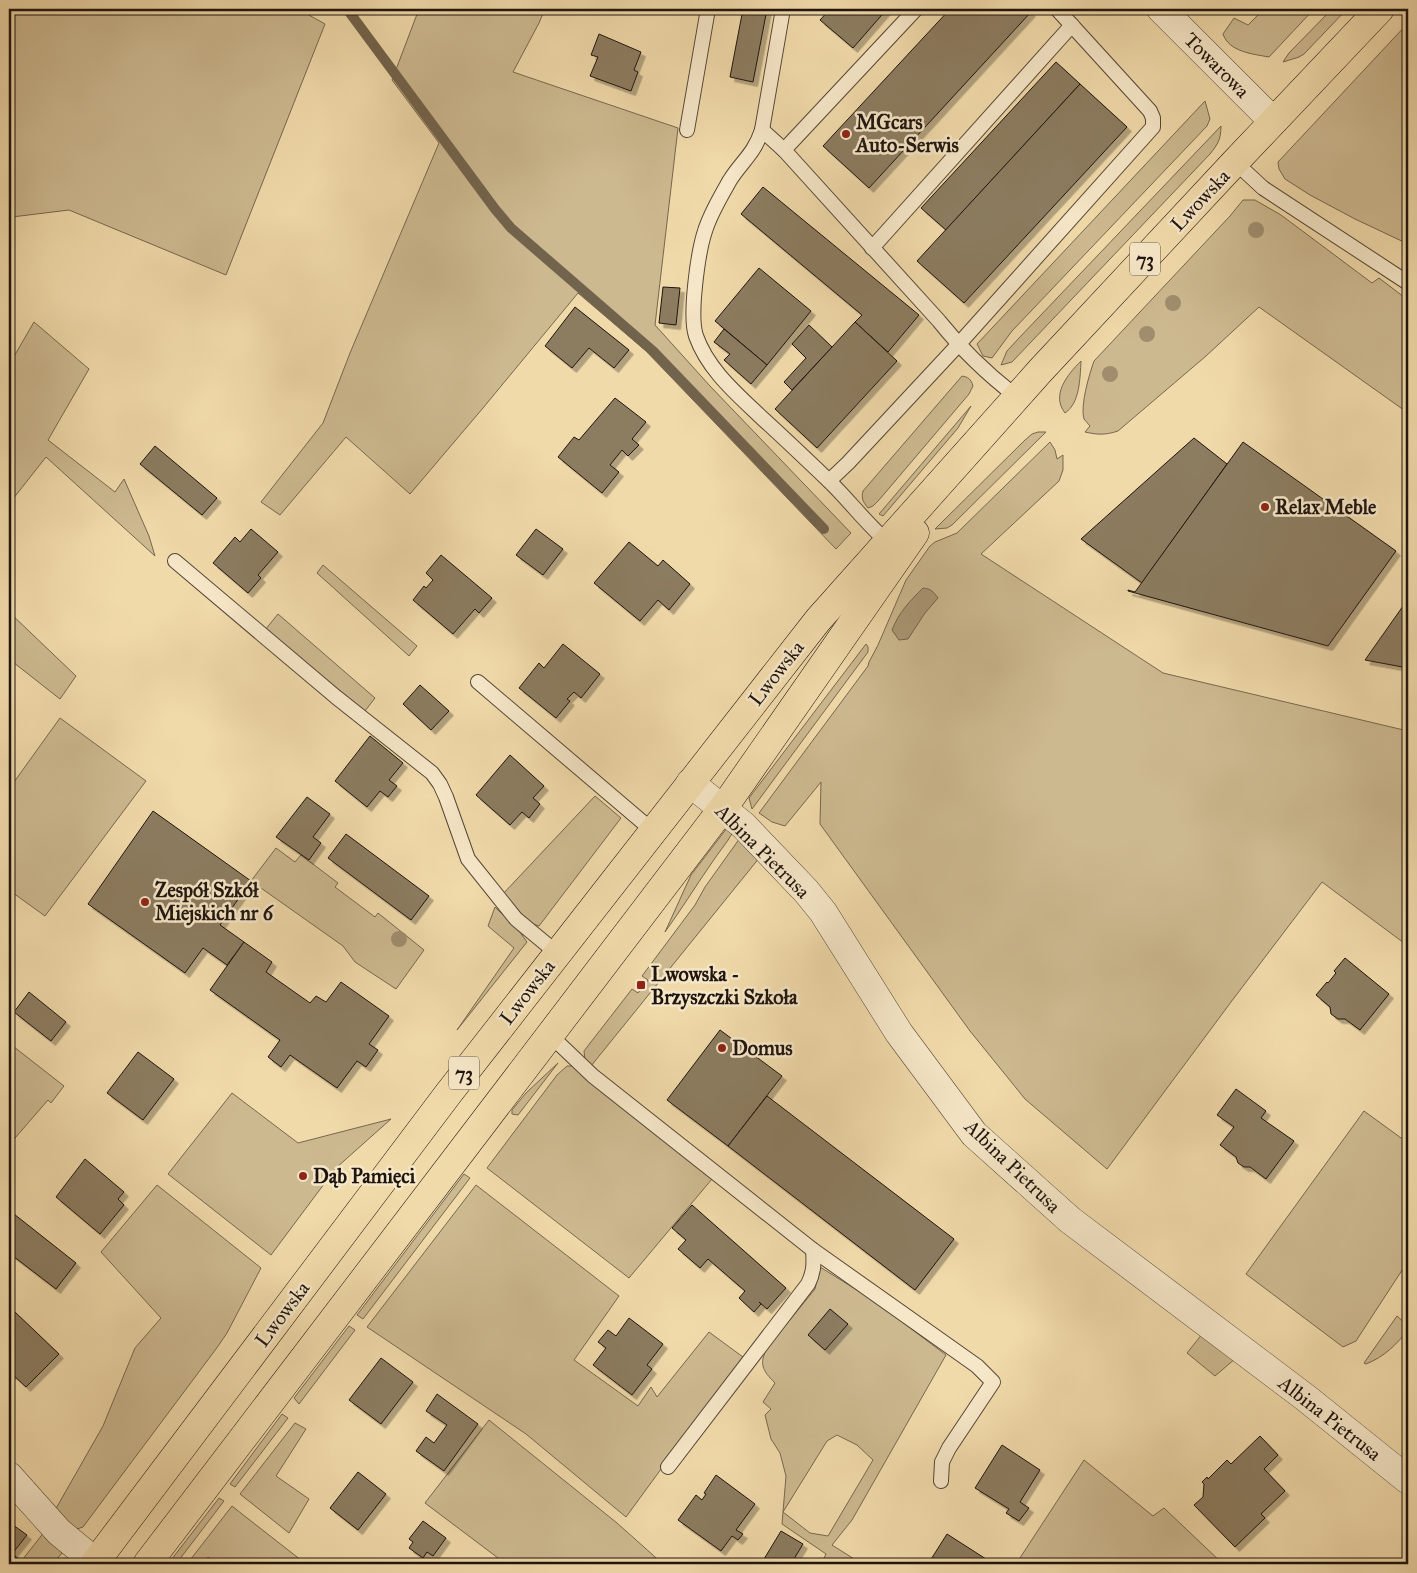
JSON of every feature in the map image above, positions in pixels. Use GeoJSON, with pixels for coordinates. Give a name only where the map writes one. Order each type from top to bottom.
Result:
{"type":"FeatureCollection","features":[{"type":"Feature","properties":{"kind":"main road","name":"Lwowska"},"geometry":{"type":"LineString","coordinates":[[147,1564],[723,808],[894,547],[981,437],[1273,121],[1380,9]]}},
{"type":"Feature","properties":{"kind":"main road","name":"Lwowska"},"geometry":{"type":"LineString","coordinates":[[96,1564],[442,1102],[653,830],[818,620],[894,547]]}},
{"type":"Feature","properties":{"kind":"street","name":"Towarowa"},"geometry":{"type":"LineString","coordinates":[[1161,9],[1273,121]]}},
{"type":"Feature","properties":{"kind":"street","name":"Albina Pietrusa"},"geometry":{"type":"LineString","coordinates":[[690,783],[743,825],[806,891],[823,912],[899,1033],[974,1134],[1070,1220],[1306,1398],[1408,1480]]}},
{"type":"Feature","properties":{"kind":"street"},"geometry":{"type":"LineString","coordinates":[[9,1476],[59,1532],[96,1564]]}},
{"type":"Feature","properties":{"kind":"lane"},"geometry":{"type":"LineString","coordinates":[[687,130],[708,9]]}},
{"type":"Feature","properties":{"kind":"lane"},"geometry":{"type":"LineString","coordinates":[[783,9],[758,144],[731,179],[705,229],[696,274],[695,335],[704,355],[722,378],[829,481],[894,547]]}},
{"type":"Feature","properties":{"kind":"lane"},"geometry":{"type":"LineString","coordinates":[[784,150],[916,9]]}},
{"type":"Feature","properties":{"kind":"lane"},"geometry":{"type":"LineString","coordinates":[[829,481],[958,344],[1152,127],[1153,118],[1150,111],[1057,9]]}},
{"type":"Feature","properties":{"kind":"lane"},"geometry":{"type":"LineString","coordinates":[[872,248],[1072,25]]}},
{"type":"Feature","properties":{"kind":"lane"},"geometry":{"type":"LineString","coordinates":[[762,130],[784,150],[958,344],[987,374],[1017,397]]}},
{"type":"Feature","properties":{"kind":"lane"},"geometry":{"type":"LineString","coordinates":[[1235,162],[1263,188],[1408,283]]}},
{"type":"Feature","properties":{"kind":"lane"},"geometry":{"type":"LineString","coordinates":[[174,561],[336,697],[432,773],[446,797],[468,859],[516,919],[557,953]]}},
{"type":"Feature","properties":{"kind":"lane"},"geometry":{"type":"LineString","coordinates":[[478,682],[653,830]]}},
{"type":"Feature","properties":{"kind":"lane"},"geometry":{"type":"LineString","coordinates":[[550,1035],[593,1076],[813,1250],[977,1366],[993,1382],[948,1448],[942,1462],[941,1481]]}},
{"type":"Feature","properties":{"kind":"lane"},"geometry":{"type":"LineString","coordinates":[[668,1467],[808,1284],[813,1274],[813,1250]]}},
{"type":"Feature","properties":{"kind":"shaded area"},"geometry":{"type":"Polygon","coordinates":[[[9,9],[298,9],[325,24],[226,275],[69,210],[12,217],[9,220],[9,9]]]}},
{"type":"Feature","properties":{"kind":"shaded area"},"geometry":{"type":"Polygon","coordinates":[[[419,9],[545,9],[513,72],[678,128],[655,325],[710,386],[851,533],[836,549],[645,350],[578,293],[410,494],[346,437],[280,515],[261,502],[323,423],[350,353],[439,143],[392,80],[419,9]]]}},
{"type":"Feature","properties":{"kind":"shaded area"},"geometry":{"type":"Polygon","coordinates":[[[1264,9],[1314,9],[1269,57],[1242,51],[1230,45],[1223,34],[1234,18],[1248,25],[1264,9]]]}},
{"type":"Feature","properties":{"kind":"shaded area"},"geometry":{"type":"Polygon","coordinates":[[[1332,9],[1347,9],[1304,54],[1283,62],[1289,53],[1332,9]]]}},
{"type":"Feature","properties":{"kind":"shaded area"},"geometry":{"type":"Polygon","coordinates":[[[1408,23],[1408,244],[1310,195],[1285,179],[1279,169],[1278,162],[1408,23]]]}},
{"type":"Feature","properties":{"kind":"shaded area"},"geometry":{"type":"Polygon","coordinates":[[[1205,101],[1210,119],[1207,126],[1012,331],[992,358],[983,356],[977,344],[1205,101]]]}},
{"type":"Feature","properties":{"kind":"shaded area"},"geometry":{"type":"Polygon","coordinates":[[[1221,126],[1218,141],[1210,154],[1012,362],[1001,365],[1007,351],[1221,126]]]}},
{"type":"Feature","properties":{"kind":"shaded area"},"geometry":{"type":"Polygon","coordinates":[[[1243,200],[1255,200],[1281,215],[1372,283],[1379,278],[1408,300],[1408,413],[1259,307],[1206,356],[1118,431],[1102,434],[1085,432],[1090,426],[1084,419],[1083,406],[1094,361],[1243,200]]]}},
{"type":"Feature","properties":{"kind":"shaded area"},"geometry":{"type":"Polygon","coordinates":[[[34,322],[89,369],[48,440],[115,492],[124,479],[149,536],[155,556],[46,457],[9,504],[9,365],[34,322]]]}},
{"type":"Feature","properties":{"kind":"shaded area"},"geometry":{"type":"Polygon","coordinates":[[[1081,361],[1076,397],[1070,409],[1065,413],[1061,406],[1060,392],[1066,379],[1081,361]]]}},
{"type":"Feature","properties":{"kind":"shaded area"},"geometry":{"type":"Polygon","coordinates":[[[962,376],[969,379],[973,386],[969,394],[879,500],[868,508],[863,500],[863,491],[962,376]]]}},
{"type":"Feature","properties":{"kind":"shaded area"},"geometry":{"type":"Polygon","coordinates":[[[971,406],[958,428],[883,516],[879,514],[971,406]]]}},
{"type":"Feature","properties":{"kind":"shaded area"},"geometry":{"type":"Polygon","coordinates":[[[1038,432],[1046,432],[952,525],[947,528],[935,529],[1025,440],[1038,432]]]}},
{"type":"Feature","properties":{"kind":"shaded area"},"geometry":{"type":"Polygon","coordinates":[[[1050,442],[1055,450],[1057,459],[1063,455],[1063,470],[1059,481],[981,554],[1163,673],[1408,731],[1408,946],[1322,882],[1107,1169],[1025,1099],[970,1031],[820,824],[821,782],[785,826],[772,822],[759,813],[868,666],[906,580],[930,546],[957,533],[1050,442]]]}},
{"type":"Feature","properties":{"kind":"shaded area"},"geometry":{"type":"Polygon","coordinates":[[[323,565],[417,646],[409,656],[317,573],[323,565]]]}},
{"type":"Feature","properties":{"kind":"shaded area"},"geometry":{"type":"Polygon","coordinates":[[[923,588],[932,591],[938,598],[925,613],[908,639],[899,640],[892,630],[905,607],[923,588]]]}},
{"type":"Feature","properties":{"kind":"shaded area"},"geometry":{"type":"Polygon","coordinates":[[[9,612],[76,676],[60,699],[9,659],[9,612]]]}},
{"type":"Feature","properties":{"kind":"shaded area"},"geometry":{"type":"Polygon","coordinates":[[[278,614],[375,698],[365,711],[265,630],[278,614]]]}},
{"type":"Feature","properties":{"kind":"shaded area"},"geometry":{"type":"Polygon","coordinates":[[[866,644],[868,652],[752,809],[749,798],[866,644]]]}},
{"type":"Feature","properties":{"kind":"shaded area"},"geometry":{"type":"Polygon","coordinates":[[[60,718],[146,781],[45,916],[9,890],[9,789],[60,718]]]}},
{"type":"Feature","properties":{"kind":"shaded area"},"geometry":{"type":"Polygon","coordinates":[[[595,796],[621,818],[539,926],[530,923],[502,895],[595,796]]]}},
{"type":"Feature","properties":{"kind":"shaded area"},"geometry":{"type":"Polygon","coordinates":[[[727,828],[733,832],[731,836],[665,932],[691,875],[727,828]]]}},
{"type":"Feature","properties":{"kind":"shaded area"},"geometry":{"type":"Polygon","coordinates":[[[740,838],[760,857],[591,1066],[585,1060],[584,1051],[632,989],[638,993],[648,980],[642,976],[695,905],[705,887],[740,838]]]}},
{"type":"Feature","properties":{"kind":"shaded area"},"geometry":{"type":"Polygon","coordinates":[[[276,848],[295,862],[301,855],[338,883],[335,887],[375,917],[378,913],[424,950],[396,989],[355,962],[343,946],[251,881],[276,848]]]}},
{"type":"Feature","properties":{"kind":"shaded area"},"geometry":{"type":"Polygon","coordinates":[[[495,907],[519,931],[527,942],[457,1030],[514,948],[488,926],[495,907]]]}},
{"type":"Feature","properties":{"kind":"shaded area"},"geometry":{"type":"Polygon","coordinates":[[[9,1043],[64,1086],[51,1103],[48,1100],[9,1145],[9,1043]]]}},
{"type":"Feature","properties":{"kind":"shaded area"},"geometry":{"type":"Polygon","coordinates":[[[558,1063],[518,1115],[512,1114],[512,1110],[526,1093],[558,1063]]]}},
{"type":"Feature","properties":{"kind":"shaded area"},"geometry":{"type":"Polygon","coordinates":[[[567,1066],[572,1066],[712,1179],[629,1278],[487,1168],[557,1075],[567,1066]]]}},
{"type":"Feature","properties":{"kind":"shaded area"},"geometry":{"type":"Polygon","coordinates":[[[232,1093],[298,1143],[391,1119],[336,1168],[271,1255],[168,1174],[232,1093]]]}},
{"type":"Feature","properties":{"kind":"shaded area"},"geometry":{"type":"Polygon","coordinates":[[[1364,1111],[1408,1143],[1408,1261],[1356,1341],[1343,1347],[1246,1274],[1364,1111]]]}},
{"type":"Feature","properties":{"kind":"shaded area"},"geometry":{"type":"Polygon","coordinates":[[[464,1174],[470,1178],[363,1319],[357,1315],[464,1174]]]}},
{"type":"Feature","properties":{"kind":"shaded area"},"geometry":{"type":"Polygon","coordinates":[[[157,1185],[261,1268],[227,1333],[216,1349],[83,1527],[77,1529],[54,1512],[103,1426],[135,1348],[161,1318],[101,1252],[157,1185]]]}},
{"type":"Feature","properties":{"kind":"shaded area"},"geometry":{"type":"Polygon","coordinates":[[[476,1185],[619,1296],[574,1360],[638,1406],[651,1387],[657,1397],[709,1332],[743,1357],[626,1517],[526,1434],[367,1327],[476,1185]]]}},
{"type":"Feature","properties":{"kind":"shaded area"},"geometry":{"type":"Polygon","coordinates":[[[820,1267],[873,1300],[946,1355],[852,1520],[832,1545],[862,1564],[821,1564],[826,1554],[782,1524],[783,1512],[786,1476],[780,1453],[771,1439],[765,1415],[771,1409],[763,1402],[775,1383],[763,1367],[763,1358],[767,1348],[815,1289],[820,1267]],[[837,1435],[827,1441],[783,1512],[810,1533],[828,1536],[873,1460],[857,1445],[837,1435]]]}},
{"type":"Feature","properties":{"kind":"shaded area"},"geometry":{"type":"Polygon","coordinates":[[[1397,1316],[1408,1326],[1408,1330],[1384,1354],[1366,1364],[1364,1363],[1397,1316]]]}},
{"type":"Feature","properties":{"kind":"shaded area"},"geometry":{"type":"Polygon","coordinates":[[[349,1326],[355,1330],[299,1404],[294,1398],[349,1326]]]}},
{"type":"Feature","properties":{"kind":"shaded area"},"geometry":{"type":"Polygon","coordinates":[[[1203,1333],[1236,1358],[1215,1376],[1187,1353],[1203,1333]]]}},
{"type":"Feature","properties":{"kind":"shaded area"},"geometry":{"type":"Polygon","coordinates":[[[282,1414],[288,1418],[235,1487],[230,1484],[282,1414]]]}},
{"type":"Feature","properties":{"kind":"shaded area"},"geometry":{"type":"Polygon","coordinates":[[[489,1420],[617,1523],[663,1564],[627,1564],[620,1559],[617,1564],[506,1564],[425,1503],[489,1420]]]}},
{"type":"Feature","properties":{"kind":"shaded area"},"geometry":{"type":"Polygon","coordinates":[[[295,1423],[306,1429],[276,1476],[309,1499],[289,1533],[240,1494],[295,1423]]]}},
{"type":"Feature","properties":{"kind":"shaded area"},"geometry":{"type":"Polygon","coordinates":[[[1084,1460],[1153,1516],[1164,1508],[1223,1564],[1016,1564],[1084,1460]]]}},
{"type":"Feature","properties":{"kind":"shaded area"},"geometry":{"type":"Polygon","coordinates":[[[219,1498],[224,1501],[176,1564],[168,1564],[219,1498]]]}},
{"type":"Feature","properties":{"kind":"shaded area"},"geometry":{"type":"Polygon","coordinates":[[[232,1506],[306,1564],[217,1564],[208,1557],[203,1564],[187,1564],[232,1506]]]}},
{"type":"Feature","properties":{"kind":"shaded area"},"geometry":{"type":"Polygon","coordinates":[[[45,1531],[62,1553],[53,1564],[19,1564],[45,1531]]]}},
{"type":"Feature","properties":{"kind":"building"},"geometry":{"type":"Polygon","coordinates":[[[743,9],[767,9],[753,82],[730,77],[743,9]]]}},
{"type":"Feature","properties":{"kind":"building"},"geometry":{"type":"Polygon","coordinates":[[[830,9],[887,9],[853,48],[820,20],[830,9]]]}},
{"type":"Feature","properties":{"kind":"building"},"geometry":{"type":"Polygon","coordinates":[[[950,9],[1027,9],[1031,12],[869,188],[823,146],[950,9]]]}},
{"type":"Feature","properties":{"kind":"building"},"geometry":{"type":"Polygon","coordinates":[[[599,34],[641,52],[634,70],[638,72],[631,91],[590,76],[598,57],[591,55],[599,34]]]}},
{"type":"Feature","properties":{"kind":"building"},"geometry":{"type":"Polygon","coordinates":[[[1056,62],[1080,84],[946,230],[921,208],[1056,62]]]}},
{"type":"Feature","properties":{"kind":"building"},"geometry":{"type":"Polygon","coordinates":[[[1080,84],[1127,127],[964,303],[917,261],[1080,84]]]}},
{"type":"Feature","properties":{"kind":"building"},"geometry":{"type":"Polygon","coordinates":[[[763,187],[919,315],[888,352],[855,322],[862,315],[741,214],[763,187]]]}},
{"type":"Feature","properties":{"kind":"building"},"geometry":{"type":"Polygon","coordinates":[[[759,268],[811,311],[767,365],[715,321],[759,268]]]}},
{"type":"Feature","properties":{"kind":"building"},"geometry":{"type":"Polygon","coordinates":[[[663,287],[680,288],[676,325],[659,323],[663,287]]]}},
{"type":"Feature","properties":{"kind":"building"},"geometry":{"type":"Polygon","coordinates":[[[575,307],[629,350],[614,368],[589,348],[572,368],[545,346],[575,307]]]}},
{"type":"Feature","properties":{"kind":"building"},"geometry":{"type":"Polygon","coordinates":[[[855,322],[897,361],[817,448],[775,409],[855,322]]]}},
{"type":"Feature","properties":{"kind":"building"},"geometry":{"type":"Polygon","coordinates":[[[809,325],[832,347],[792,390],[784,382],[806,358],[792,344],[809,325]]]}},
{"type":"Feature","properties":{"kind":"building"},"geometry":{"type":"Polygon","coordinates":[[[724,329],[767,365],[751,384],[724,360],[730,354],[714,342],[724,329]]]}},
{"type":"Feature","properties":{"kind":"building"},"geometry":{"type":"Polygon","coordinates":[[[615,398],[646,422],[632,439],[639,445],[628,456],[622,450],[610,465],[619,472],[602,493],[558,457],[574,437],[579,440],[615,398]]]}},
{"type":"Feature","properties":{"kind":"building"},"geometry":{"type":"Polygon","coordinates":[[[1194,438],[1227,464],[1142,583],[1081,539],[1194,438]]]}},
{"type":"Feature","properties":{"kind":"building","name":"Relax Meble"},"geometry":{"type":"Polygon","coordinates":[[[1243,442],[1396,551],[1328,646],[1128,591],[1135,592],[1243,442]]]}},
{"type":"Feature","properties":{"kind":"building"},"geometry":{"type":"Polygon","coordinates":[[[155,446],[217,498],[202,515],[140,464],[155,446]]]}},
{"type":"Feature","properties":{"kind":"building"},"geometry":{"type":"Polygon","coordinates":[[[251,529],[278,552],[258,575],[261,578],[248,593],[213,563],[235,537],[240,542],[251,529]]]}},
{"type":"Feature","properties":{"kind":"building"},"geometry":{"type":"Polygon","coordinates":[[[536,529],[563,549],[543,575],[516,555],[536,529]]]}},
{"type":"Feature","properties":{"kind":"building"},"geometry":{"type":"Polygon","coordinates":[[[629,542],[658,566],[663,560],[690,584],[669,610],[658,600],[640,621],[594,583],[629,542]]]}},
{"type":"Feature","properties":{"kind":"building"},"geometry":{"type":"Polygon","coordinates":[[[441,555],[492,598],[479,613],[475,609],[453,634],[413,600],[424,586],[426,588],[433,580],[426,573],[441,555]]]}},
{"type":"Feature","properties":{"kind":"building"},"geometry":{"type":"Polygon","coordinates":[[[1408,599],[1408,668],[1365,660],[1408,599]]]}},
{"type":"Feature","properties":{"kind":"building"},"geometry":{"type":"Polygon","coordinates":[[[563,644],[600,674],[581,698],[574,692],[567,699],[570,701],[556,718],[519,688],[539,663],[544,668],[563,644]]]}},
{"type":"Feature","properties":{"kind":"building"},"geometry":{"type":"Polygon","coordinates":[[[420,685],[449,711],[431,730],[403,704],[420,685]]]}},
{"type":"Feature","properties":{"kind":"building"},"geometry":{"type":"Polygon","coordinates":[[[370,736],[403,763],[389,780],[397,786],[388,797],[380,791],[367,807],[335,781],[370,736]]]}},
{"type":"Feature","properties":{"kind":"building"},"geometry":{"type":"Polygon","coordinates":[[[510,755],[544,786],[533,798],[540,804],[529,818],[522,812],[510,825],[476,795],[510,755]]]}},
{"type":"Feature","properties":{"kind":"building"},"geometry":{"type":"Polygon","coordinates":[[[307,797],[330,814],[313,837],[321,843],[309,860],[276,837],[307,797]]]}},
{"type":"Feature","properties":{"kind":"building"},"geometry":{"type":"Polygon","coordinates":[[[153,811],[251,881],[220,925],[244,942],[227,965],[203,948],[185,973],[88,904],[153,811]]]}},
{"type":"Feature","properties":{"kind":"building"},"geometry":{"type":"Polygon","coordinates":[[[346,834],[429,896],[411,920],[328,858],[346,834]]]}},
{"type":"Feature","properties":{"kind":"building"},"geometry":{"type":"Polygon","coordinates":[[[244,942],[272,962],[266,972],[310,1003],[316,996],[326,1002],[341,982],[389,1016],[369,1044],[378,1050],[366,1067],[357,1061],[337,1088],[290,1055],[281,1067],[268,1057],[280,1040],[210,990],[244,942]]]}},
{"type":"Feature","properties":{"kind":"building"},"geometry":{"type":"Polygon","coordinates":[[[1345,958],[1389,994],[1360,1030],[1345,1019],[1338,1019],[1331,1014],[1330,1007],[1316,995],[1336,973],[1334,971],[1345,958]]]}},
{"type":"Feature","properties":{"kind":"building"},"geometry":{"type":"Polygon","coordinates":[[[29,992],[66,1022],[51,1041],[14,1012],[29,992]]]}},
{"type":"Feature","properties":{"kind":"building"},"geometry":{"type":"Polygon","coordinates":[[[720,1030],[782,1076],[728,1146],[667,1100],[720,1030]]]}},
{"type":"Feature","properties":{"kind":"building"},"geometry":{"type":"Polygon","coordinates":[[[138,1052],[174,1079],[143,1120],[107,1093],[138,1052]]]}},
{"type":"Feature","properties":{"kind":"building"},"geometry":{"type":"Polygon","coordinates":[[[1236,1089],[1266,1111],[1261,1118],[1294,1141],[1266,1179],[1250,1167],[1244,1167],[1238,1163],[1236,1157],[1220,1145],[1234,1127],[1217,1115],[1236,1089]]]}},
{"type":"Feature","properties":{"kind":"building"},"geometry":{"type":"Polygon","coordinates":[[[767,1096],[954,1239],[915,1290],[728,1146],[767,1096]]]}},
{"type":"Feature","properties":{"kind":"building"},"geometry":{"type":"Polygon","coordinates":[[[85,1159],[124,1192],[118,1199],[124,1205],[100,1234],[56,1197],[85,1159]]]}},
{"type":"Feature","properties":{"kind":"building"},"geometry":{"type":"Polygon","coordinates":[[[692,1205],[786,1288],[767,1309],[759,1302],[761,1304],[754,1312],[739,1298],[745,1291],[708,1259],[700,1268],[678,1249],[686,1240],[672,1228],[692,1205]]]}},
{"type":"Feature","properties":{"kind":"building"},"geometry":{"type":"Polygon","coordinates":[[[14,1214],[76,1263],[56,1289],[9,1253],[9,1220],[14,1214]]]}},
{"type":"Feature","properties":{"kind":"building"},"geometry":{"type":"Polygon","coordinates":[[[830,1309],[848,1324],[825,1350],[808,1335],[830,1309]]]}},
{"type":"Feature","properties":{"kind":"building"},"geometry":{"type":"Polygon","coordinates":[[[15,1312],[59,1354],[26,1387],[12,1374],[9,1377],[9,1319],[15,1312]]]}},
{"type":"Feature","properties":{"kind":"building"},"geometry":{"type":"Polygon","coordinates":[[[629,1318],[663,1344],[647,1365],[652,1369],[632,1395],[593,1365],[606,1348],[598,1342],[608,1330],[616,1336],[629,1318]]]}},
{"type":"Feature","properties":{"kind":"building"},"geometry":{"type":"Polygon","coordinates":[[[381,1358],[413,1382],[381,1424],[349,1400],[381,1358]]]}},
{"type":"Feature","properties":{"kind":"building"},"geometry":{"type":"Polygon","coordinates":[[[437,1394],[478,1424],[444,1471],[416,1451],[426,1437],[434,1443],[447,1425],[426,1411],[437,1394]]]}},
{"type":"Feature","properties":{"kind":"building"},"geometry":{"type":"Polygon","coordinates":[[[1260,1436],[1278,1455],[1264,1469],[1285,1491],[1261,1514],[1265,1518],[1235,1547],[1194,1505],[1203,1497],[1204,1484],[1202,1482],[1207,1477],[1208,1479],[1227,1460],[1231,1464],[1260,1436]]]}},
{"type":"Feature","properties":{"kind":"building"},"geometry":{"type":"Polygon","coordinates":[[[1002,1445],[1040,1470],[1020,1502],[1029,1508],[1019,1521],[1006,1513],[1009,1509],[975,1488],[1002,1445]]]}},
{"type":"Feature","properties":{"kind":"building"},"geometry":{"type":"Polygon","coordinates":[[[358,1472],[386,1494],[358,1530],[330,1508],[358,1472]]]}},
{"type":"Feature","properties":{"kind":"building"},"geometry":{"type":"Polygon","coordinates":[[[716,1475],[755,1504],[736,1530],[743,1534],[738,1540],[732,1536],[721,1551],[678,1520],[696,1495],[702,1500],[706,1494],[704,1493],[716,1475]]]}},
{"type":"Feature","properties":{"kind":"building"},"geometry":{"type":"Polygon","coordinates":[[[423,1521],[446,1538],[433,1556],[427,1552],[423,1558],[409,1548],[413,1542],[409,1539],[423,1521]]]}},
{"type":"Feature","properties":{"kind":"building"},"geometry":{"type":"Polygon","coordinates":[[[9,1522],[27,1535],[12,1554],[19,1559],[15,1564],[9,1564],[9,1522]]]}},
{"type":"Feature","properties":{"kind":"building"},"geometry":{"type":"Polygon","coordinates":[[[781,1531],[803,1544],[791,1564],[761,1564],[781,1531]]]}},
{"type":"Feature","properties":{"kind":"building"},"geometry":{"type":"Polygon","coordinates":[[[947,1534],[986,1559],[982,1564],[928,1564],[947,1534]]]}},
{"type":"Feature","properties":{"kind":"waterway"},"geometry":{"type":"LineString","coordinates":[[347,9],[511,228],[653,351],[824,529]]}},
{"type":"Feature","properties":{"kind":"place","name":"MGcars Auto-Serwis"},"geometry":{"type":"Point","coordinates":[846,134]}},
{"type":"Feature","properties":{"kind":"place","name":"Relax Meble"},"geometry":{"type":"Point","coordinates":[1265,507]}},
{"type":"Feature","properties":{"kind":"place","name":"Zespół Szkół Miejskich nr 6"},"geometry":{"type":"Point","coordinates":[145,902]}},
{"type":"Feature","properties":{"kind":"place","name":"Lwowska - Brzyszczki Szkoła"},"geometry":{"type":"Point","coordinates":[641,985]}},
{"type":"Feature","properties":{"kind":"place","name":"Domus"},"geometry":{"type":"Point","coordinates":[722,1048]}},
{"type":"Feature","properties":{"kind":"place","name":"Dąb Pamięci"},"geometry":{"type":"Point","coordinates":[303,1176]}}]}
